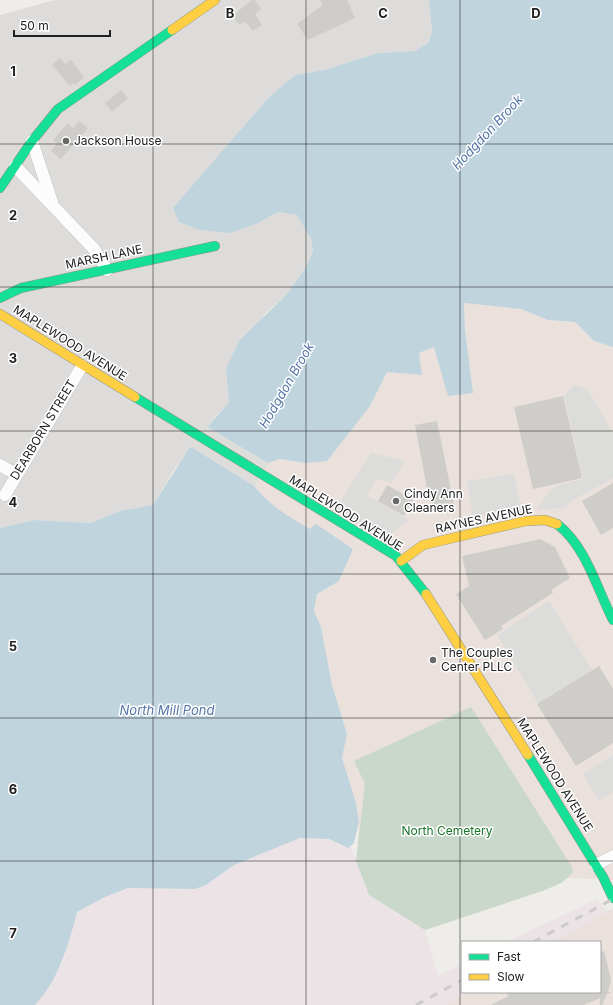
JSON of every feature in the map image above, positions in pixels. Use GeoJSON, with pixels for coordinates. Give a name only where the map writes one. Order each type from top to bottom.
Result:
{"type":"FeatureCollection","features":[{"type":"Feature","properties":{"kind":"street"},"geometry":{"type":"LineString","coordinates":[[0,188],[32,141],[54,113],[74,97],[215,0]]}},
{"type":"Feature","properties":{"kind":"street"},"geometry":{"type":"LineString","coordinates":[[32,141],[54,207]]}},
{"type":"Feature","properties":{"kind":"street"},"geometry":{"type":"LineString","coordinates":[[14,166],[94,249],[108,270]]}},
{"type":"Feature","properties":{"kind":"street","name":"MARSH LANE"},"geometry":{"type":"LineString","coordinates":[[0,298],[21,288],[215,246]]}},
{"type":"Feature","properties":{"kind":"street","name":"MAPLEWOOD AVENUE"},"geometry":{"type":"LineString","coordinates":[[0,314],[82,366],[385,548],[401,561],[424,590],[596,865],[613,898]]}},
{"type":"Feature","properties":{"kind":"street","name":"DEARBORN STREET"},"geometry":{"type":"LineString","coordinates":[[5,495],[16,474],[82,366]]}},
{"type":"Feature","properties":{"kind":"street"},"geometry":{"type":"LineString","coordinates":[[0,465],[16,474]]}},
{"type":"Feature","properties":{"kind":"street","name":"RAYNES AVENUE"},"geometry":{"type":"LineString","coordinates":[[401,561],[423,545],[526,521],[541,519],[556,523],[569,533],[613,620]]}},
{"type":"Feature","properties":{"kind":"street"},"geometry":{"type":"LineString","coordinates":[[596,865],[613,856]]}},
{"type":"Feature","properties":{"kind":"shaded area"},"geometry":{"type":"Polygon","coordinates":[[[55,0],[429,0],[432,32],[428,43],[415,51],[378,53],[324,70],[295,75],[269,97],[174,208],[179,222],[199,230],[256,224],[278,212],[297,215],[311,239],[313,251],[306,267],[287,294],[265,314],[226,369],[229,402],[214,418],[174,470],[153,505],[120,511],[91,523],[34,520],[0,528],[0,15],[55,0]]]}},
{"type":"Feature","properties":{"kind":"shaded area"},"geometry":{"type":"Polygon","coordinates":[[[464,303],[521,309],[548,320],[575,322],[594,341],[613,347],[613,880],[569,878],[545,890],[425,930],[356,861],[359,822],[356,803],[342,758],[347,734],[332,685],[321,627],[314,611],[317,594],[339,581],[353,549],[310,529],[283,514],[262,497],[254,487],[268,463],[280,459],[305,463],[370,406],[387,372],[421,375],[419,353],[434,347],[465,330],[464,303]]]}},
{"type":"Feature","properties":{"kind":"shaded area"},"geometry":{"type":"Polygon","coordinates":[[[575,385],[588,390],[613,434],[613,478],[571,501],[565,508],[537,509],[549,492],[559,485],[583,479],[564,395],[575,385]]]}},
{"type":"Feature","properties":{"kind":"shaded area"},"geometry":{"type":"Polygon","coordinates":[[[371,453],[405,461],[391,483],[377,479],[367,495],[408,520],[385,539],[337,507],[371,453]]]}},
{"type":"Feature","properties":{"kind":"shaded area"},"geometry":{"type":"Polygon","coordinates":[[[514,474],[521,508],[473,517],[467,481],[514,474]]]}},
{"type":"Feature","properties":{"kind":"shaded area"},"geometry":{"type":"Polygon","coordinates":[[[549,601],[592,670],[538,703],[497,635],[549,601]]]}},
{"type":"Feature","properties":{"kind":"shaded area"},"geometry":{"type":"Polygon","coordinates":[[[613,755],[613,792],[599,800],[583,774],[613,755]]]}},
{"type":"Feature","properties":{"kind":"shaded area"},"geometry":{"type":"Polygon","coordinates":[[[300,838],[329,839],[343,846],[351,847],[369,895],[425,930],[438,976],[461,964],[461,993],[465,993],[447,1005],[35,1005],[62,963],[77,912],[105,897],[128,888],[195,889],[206,885],[234,865],[300,838]]]}},
{"type":"Feature","properties":{"kind":"shaded area"},"geometry":{"type":"Polygon","coordinates":[[[597,899],[607,912],[554,941],[508,941],[597,899]]]}},
{"type":"Feature","properties":{"kind":"shaded area"},"geometry":{"type":"Polygon","coordinates":[[[613,908],[613,1005],[447,1005],[465,993],[601,993],[601,941],[554,941],[613,908]]]}},
{"type":"Feature","properties":{"kind":"green space","name":"North Cemetery"},"geometry":{"type":"Polygon","coordinates":[[[471,707],[572,867],[573,873],[561,883],[545,890],[425,930],[369,895],[356,861],[365,784],[354,761],[471,707]]]}},
{"type":"Feature","properties":{"kind":"water","name":"North Mill Pond"},"geometry":{"type":"Polygon","coordinates":[[[429,0],[613,0],[613,347],[594,341],[575,322],[548,320],[521,309],[464,303],[465,330],[473,393],[448,396],[434,347],[419,353],[422,375],[387,372],[370,406],[327,461],[305,463],[280,459],[268,463],[254,486],[260,493],[273,505],[294,520],[310,529],[316,524],[353,549],[339,581],[317,594],[314,611],[321,627],[332,685],[347,734],[342,758],[356,803],[359,822],[354,843],[348,848],[329,839],[300,838],[234,865],[206,885],[195,889],[128,888],[105,897],[77,912],[62,962],[50,985],[35,1005],[0,1005],[0,528],[34,520],[91,523],[120,511],[153,505],[190,447],[229,402],[226,369],[239,341],[287,294],[306,267],[313,251],[311,239],[297,215],[278,212],[256,224],[230,233],[199,230],[179,222],[173,208],[269,97],[295,75],[324,70],[378,53],[415,51],[428,43],[432,32],[429,0]]]}},
{"type":"Feature","properties":{"kind":"pier"},"geometry":{"type":"Polygon","coordinates":[[[203,424],[268,463],[254,486],[189,446],[203,424]]]}},
{"type":"Feature","properties":{"kind":"building"},"geometry":{"type":"Polygon","coordinates":[[[252,0],[255,0],[261,9],[255,14],[262,25],[253,31],[245,21],[239,25],[232,16],[252,0]]]}},
{"type":"Feature","properties":{"kind":"building"},"geometry":{"type":"Polygon","coordinates":[[[320,0],[347,0],[355,18],[308,40],[297,24],[323,5],[320,0]]]}},
{"type":"Feature","properties":{"kind":"building"},"geometry":{"type":"Polygon","coordinates":[[[60,58],[65,64],[71,60],[84,77],[75,85],[73,83],[70,86],[52,65],[60,58]]]}},
{"type":"Feature","properties":{"kind":"building"},"geometry":{"type":"Polygon","coordinates":[[[121,90],[128,98],[112,112],[105,103],[121,90]]]}},
{"type":"Feature","properties":{"kind":"building","name":"Jackson House"},"geometry":{"type":"Polygon","coordinates":[[[79,121],[88,128],[61,159],[51,151],[57,143],[53,140],[68,123],[73,128],[79,121]]]}},
{"type":"Feature","properties":{"kind":"building"},"geometry":{"type":"Polygon","coordinates":[[[563,396],[582,478],[533,489],[514,407],[563,396]]]}},
{"type":"Feature","properties":{"kind":"building"},"geometry":{"type":"Polygon","coordinates":[[[437,421],[454,505],[431,509],[415,425],[437,421]]]}},
{"type":"Feature","properties":{"kind":"building"},"geometry":{"type":"Polygon","coordinates":[[[613,483],[613,528],[601,535],[582,501],[613,483]]]}},
{"type":"Feature","properties":{"kind":"building","name":"Cindy Ann Cleaners"},"geometry":{"type":"Polygon","coordinates":[[[387,485],[413,500],[404,516],[378,501],[387,485]]]}},
{"type":"Feature","properties":{"kind":"building"},"geometry":{"type":"Polygon","coordinates":[[[540,539],[555,547],[570,578],[551,590],[553,593],[501,626],[503,629],[485,640],[456,594],[469,586],[462,556],[540,539]]]}},
{"type":"Feature","properties":{"kind":"building"},"geometry":{"type":"Polygon","coordinates":[[[599,666],[613,689],[613,743],[576,766],[537,704],[599,666]]]}},
{"type":"Feature","properties":{"kind":"building"},"geometry":{"type":"Polygon","coordinates":[[[604,951],[611,980],[608,992],[612,992],[607,994],[602,1005],[600,1005],[600,998],[584,1005],[491,1005],[509,996],[507,993],[601,993],[601,952],[604,951]]]}},
{"type":"Feature","properties":{"kind":"railway"},"geometry":{"type":"LineString","coordinates":[[535,941],[613,899]]}},
{"type":"Feature","properties":{"kind":"railway"},"geometry":{"type":"LineString","coordinates":[[416,1005],[461,981]]}},
{"type":"Feature","properties":{"kind":"traffic: fast"},"geometry":{"type":"LineString","coordinates":[[0,188],[32,141],[58,109],[172,30]]}},
{"type":"Feature","properties":{"kind":"traffic: fast"},"geometry":{"type":"LineString","coordinates":[[0,298],[21,288],[215,246]]}},
{"type":"Feature","properties":{"kind":"traffic: fast"},"geometry":{"type":"LineString","coordinates":[[135,397],[396,556],[426,594]]}},
{"type":"Feature","properties":{"kind":"traffic: fast"},"geometry":{"type":"LineString","coordinates":[[557,524],[576,544],[590,569],[613,620]]}},
{"type":"Feature","properties":{"kind":"traffic: fast"},"geometry":{"type":"LineString","coordinates":[[528,755],[603,877],[613,898]]}},
{"type":"Feature","properties":{"kind":"traffic: slow"},"geometry":{"type":"LineString","coordinates":[[172,30],[215,0]]}},
{"type":"Feature","properties":{"kind":"traffic: slow"},"geometry":{"type":"LineString","coordinates":[[0,314],[135,397]]}},
{"type":"Feature","properties":{"kind":"traffic: slow"},"geometry":{"type":"LineString","coordinates":[[401,561],[423,545],[526,521],[545,520],[557,524]]}},
{"type":"Feature","properties":{"kind":"traffic: slow"},"geometry":{"type":"LineString","coordinates":[[426,594],[528,755]]}},
{"type":"Feature","properties":{"kind":"place","name":"Jackson House"},"geometry":{"type":"Point","coordinates":[66,141]}},
{"type":"Feature","properties":{"kind":"place","name":"Cindy Ann Cleaners"},"geometry":{"type":"Point","coordinates":[396,501]}},
{"type":"Feature","properties":{"kind":"place","name":"The Couples Center PLLC"},"geometry":{"type":"Point","coordinates":[433,660]}},
{"type":"Feature","properties":{"kind":"water label","name":"Hodgdon Brook"},"geometry":{"type":"Point","coordinates":[487,132]}},
{"type":"Feature","properties":{"kind":"water label","name":"Hodgdon Brook"},"geometry":{"type":"Point","coordinates":[286,385]}}]}
